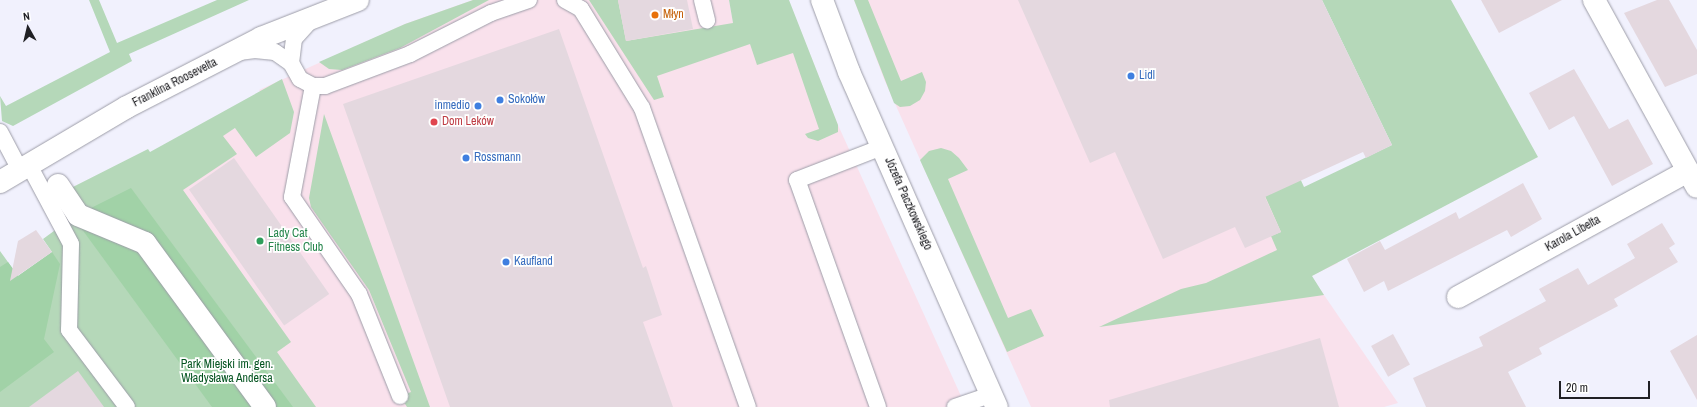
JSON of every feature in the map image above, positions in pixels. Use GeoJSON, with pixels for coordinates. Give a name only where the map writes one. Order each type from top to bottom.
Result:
{"type":"FeatureCollection","features":[{"type":"Feature","properties":{"kind":"street","name":"Franklina Roosevelta"},"geometry":{"type":"LineString","coordinates":[[0,182],[127,107],[260,38],[358,0]]}},
{"type":"Feature","properties":{"kind":"street","name":"Józefa Paczkowskiego"},"geometry":{"type":"LineString","coordinates":[[822,0],[849,72],[995,401]]}},
{"type":"Feature","properties":{"kind":"street","name":"Karola Libelta"},"geometry":{"type":"LineString","coordinates":[[1458,298],[1692,179],[1594,0]]}},
{"type":"Feature","properties":{"kind":"street"},"geometry":{"type":"LineString","coordinates":[[58,185],[78,215],[145,243],[265,407]]}},
{"type":"Feature","properties":{"kind":"lane"},"geometry":{"type":"LineString","coordinates":[[233,53],[255,50],[275,52],[291,63],[300,79],[313,86],[325,86],[410,54],[491,13],[529,0]]}},
{"type":"Feature","properties":{"kind":"lane"},"geometry":{"type":"LineString","coordinates":[[565,0],[581,9],[642,108],[748,407]]}},
{"type":"Feature","properties":{"kind":"lane"},"geometry":{"type":"LineString","coordinates":[[702,0],[707,20]]}},
{"type":"Feature","properties":{"kind":"lane"},"geometry":{"type":"LineString","coordinates":[[291,63],[294,39],[315,16]]}},
{"type":"Feature","properties":{"kind":"lane"},"geometry":{"type":"LineString","coordinates":[[313,86],[292,197],[360,294],[400,396]]}},
{"type":"Feature","properties":{"kind":"lane"},"geometry":{"type":"LineString","coordinates":[[0,132],[24,167],[71,244],[68,330],[127,407]]}},
{"type":"Feature","properties":{"kind":"lane"},"geometry":{"type":"LineString","coordinates":[[878,407],[797,180],[882,147]]}},
{"type":"Feature","properties":{"kind":"lane"},"geometry":{"type":"LineString","coordinates":[[955,407],[995,401]]}},
{"type":"Feature","properties":{"kind":"shaded area"},"geometry":{"type":"Polygon","coordinates":[[[473,0],[729,0],[733,23],[792,9],[838,125],[966,407],[293,407],[131,188],[272,107],[259,90],[405,24],[473,0]]]}},
{"type":"Feature","properties":{"kind":"shaded area"},"geometry":{"type":"Polygon","coordinates":[[[854,0],[1218,0],[1338,263],[1311,276],[1398,403],[1384,407],[1031,407],[884,79],[854,0]]]}},
{"type":"Feature","properties":{"kind":"green space"},"geometry":{"type":"Polygon","coordinates":[[[89,0],[99,0],[117,43],[217,0],[249,0],[129,54],[132,61],[13,126],[2,121],[0,96],[6,106],[110,52],[89,0]]]}},
{"type":"Feature","properties":{"kind":"green space"},"geometry":{"type":"Polygon","coordinates":[[[473,0],[489,0],[400,48],[342,70],[329,69],[319,62],[405,24],[473,0]]]}},
{"type":"Feature","properties":{"kind":"green space"},"geometry":{"type":"Polygon","coordinates":[[[589,0],[618,0],[626,41],[733,23],[729,0],[789,0],[838,125],[838,132],[818,141],[808,138],[805,134],[819,129],[793,53],[757,65],[750,44],[657,76],[664,97],[654,100],[589,0]]]}},
{"type":"Feature","properties":{"kind":"green space"},"geometry":{"type":"Polygon","coordinates":[[[854,0],[868,0],[901,81],[922,72],[926,82],[925,91],[920,100],[910,106],[900,107],[894,103],[854,0]]]}},
{"type":"Feature","properties":{"kind":"green space"},"geometry":{"type":"Polygon","coordinates":[[[1178,0],[1218,0],[1304,187],[1392,145],[1322,0],[1451,0],[1538,157],[1312,276],[1324,295],[1099,327],[1181,289],[1206,283],[1277,250],[1271,236],[1281,232],[1178,0]]]}},
{"type":"Feature","properties":{"kind":"green space"},"geometry":{"type":"Polygon","coordinates":[[[282,79],[294,112],[290,133],[256,157],[235,128],[223,136],[237,154],[183,190],[291,342],[277,352],[316,407],[0,407],[0,251],[18,276],[52,252],[43,239],[73,217],[63,192],[148,149],[150,152],[282,79]]]}},
{"type":"Feature","properties":{"kind":"green space"},"geometry":{"type":"Polygon","coordinates":[[[324,114],[430,407],[407,407],[400,396],[411,392],[369,290],[311,207],[309,198],[324,114]]]}},
{"type":"Feature","properties":{"kind":"green space"},"geometry":{"type":"Polygon","coordinates":[[[941,148],[951,151],[959,158],[968,170],[948,179],[1008,318],[1031,309],[1044,336],[1007,352],[920,160],[929,151],[941,148]]]}},
{"type":"Feature","properties":{"kind":"green space","name":"Park Miejski im. gen. Władysława Andersa"},"geometry":{"type":"Polygon","coordinates":[[[131,188],[293,407],[212,407],[73,217],[131,188]]]}},
{"type":"Feature","properties":{"kind":"green space"},"geometry":{"type":"Polygon","coordinates":[[[52,252],[60,264],[44,339],[54,352],[0,392],[0,267],[8,262],[18,276],[52,252]]]}},
{"type":"Feature","properties":{"kind":"building","name":"Młyn"},"geometry":{"type":"Polygon","coordinates":[[[618,0],[687,0],[693,29],[626,41],[618,0]]]}},
{"type":"Feature","properties":{"kind":"building"},"geometry":{"type":"Polygon","coordinates":[[[1018,0],[1322,0],[1392,145],[1366,158],[1363,152],[1265,197],[1281,232],[1245,248],[1235,227],[1163,259],[1115,152],[1090,163],[1018,0]]]}},
{"type":"Feature","properties":{"kind":"building"},"geometry":{"type":"Polygon","coordinates":[[[1481,0],[1562,0],[1499,33],[1481,0]]]}},
{"type":"Feature","properties":{"kind":"building"},"geometry":{"type":"Polygon","coordinates":[[[1657,0],[1669,0],[1697,50],[1697,74],[1665,87],[1624,13],[1657,0]]]}},
{"type":"Feature","properties":{"kind":"building"},"geometry":{"type":"Polygon","coordinates":[[[559,29],[643,268],[646,266],[662,315],[643,322],[673,407],[450,407],[343,104],[559,29]]]}},
{"type":"Feature","properties":{"kind":"building"},"geometry":{"type":"Polygon","coordinates":[[[1574,69],[1609,129],[1628,119],[1653,164],[1612,186],[1574,116],[1549,130],[1529,93],[1574,69]]]}},
{"type":"Feature","properties":{"kind":"building"},"geometry":{"type":"Polygon","coordinates":[[[234,158],[329,294],[284,326],[189,190],[234,158]]]}},
{"type":"Feature","properties":{"kind":"building"},"geometry":{"type":"Polygon","coordinates":[[[1523,183],[1542,219],[1511,237],[1507,230],[1388,291],[1384,281],[1364,292],[1347,259],[1380,241],[1385,250],[1456,212],[1459,219],[1523,183]]]}},
{"type":"Feature","properties":{"kind":"building"},"geometry":{"type":"Polygon","coordinates":[[[1662,223],[1675,244],[1669,248],[1678,262],[1614,299],[1618,306],[1539,348],[1542,354],[1508,372],[1526,407],[1426,407],[1413,378],[1483,346],[1479,337],[1546,301],[1539,289],[1578,268],[1588,285],[1635,258],[1627,244],[1662,223]]]}},
{"type":"Feature","properties":{"kind":"building"},"geometry":{"type":"Polygon","coordinates":[[[36,230],[52,252],[10,281],[18,241],[36,230]]]}},
{"type":"Feature","properties":{"kind":"building"},"geometry":{"type":"Polygon","coordinates":[[[1393,334],[1410,365],[1388,377],[1371,346],[1393,334]]]}},
{"type":"Feature","properties":{"kind":"building"},"geometry":{"type":"Polygon","coordinates":[[[1697,335],[1697,400],[1670,351],[1697,335]]]}},
{"type":"Feature","properties":{"kind":"building"},"geometry":{"type":"Polygon","coordinates":[[[1320,338],[1339,407],[1110,407],[1109,400],[1320,338]]]}},
{"type":"Feature","properties":{"kind":"building"},"geometry":{"type":"Polygon","coordinates":[[[78,371],[104,407],[29,407],[78,371]]]}},
{"type":"Feature","properties":{"kind":"place","name":"Młyn"},"geometry":{"type":"Point","coordinates":[655,15]}},
{"type":"Feature","properties":{"kind":"place","name":"Lidl"},"geometry":{"type":"Point","coordinates":[1131,76]}},
{"type":"Feature","properties":{"kind":"place","name":"Sokołów"},"geometry":{"type":"Point","coordinates":[500,100]}},
{"type":"Feature","properties":{"kind":"place","name":"inmedio"},"geometry":{"type":"Point","coordinates":[478,106]}},
{"type":"Feature","properties":{"kind":"place","name":"Dom Leków"},"geometry":{"type":"Point","coordinates":[434,122]}},
{"type":"Feature","properties":{"kind":"place","name":"Rossmann"},"geometry":{"type":"Point","coordinates":[466,158]}},
{"type":"Feature","properties":{"kind":"place","name":"Lady Cat Fitness Club"},"geometry":{"type":"Point","coordinates":[260,241]}},
{"type":"Feature","properties":{"kind":"place","name":"Kaufland"},"geometry":{"type":"Point","coordinates":[506,262]}}]}
